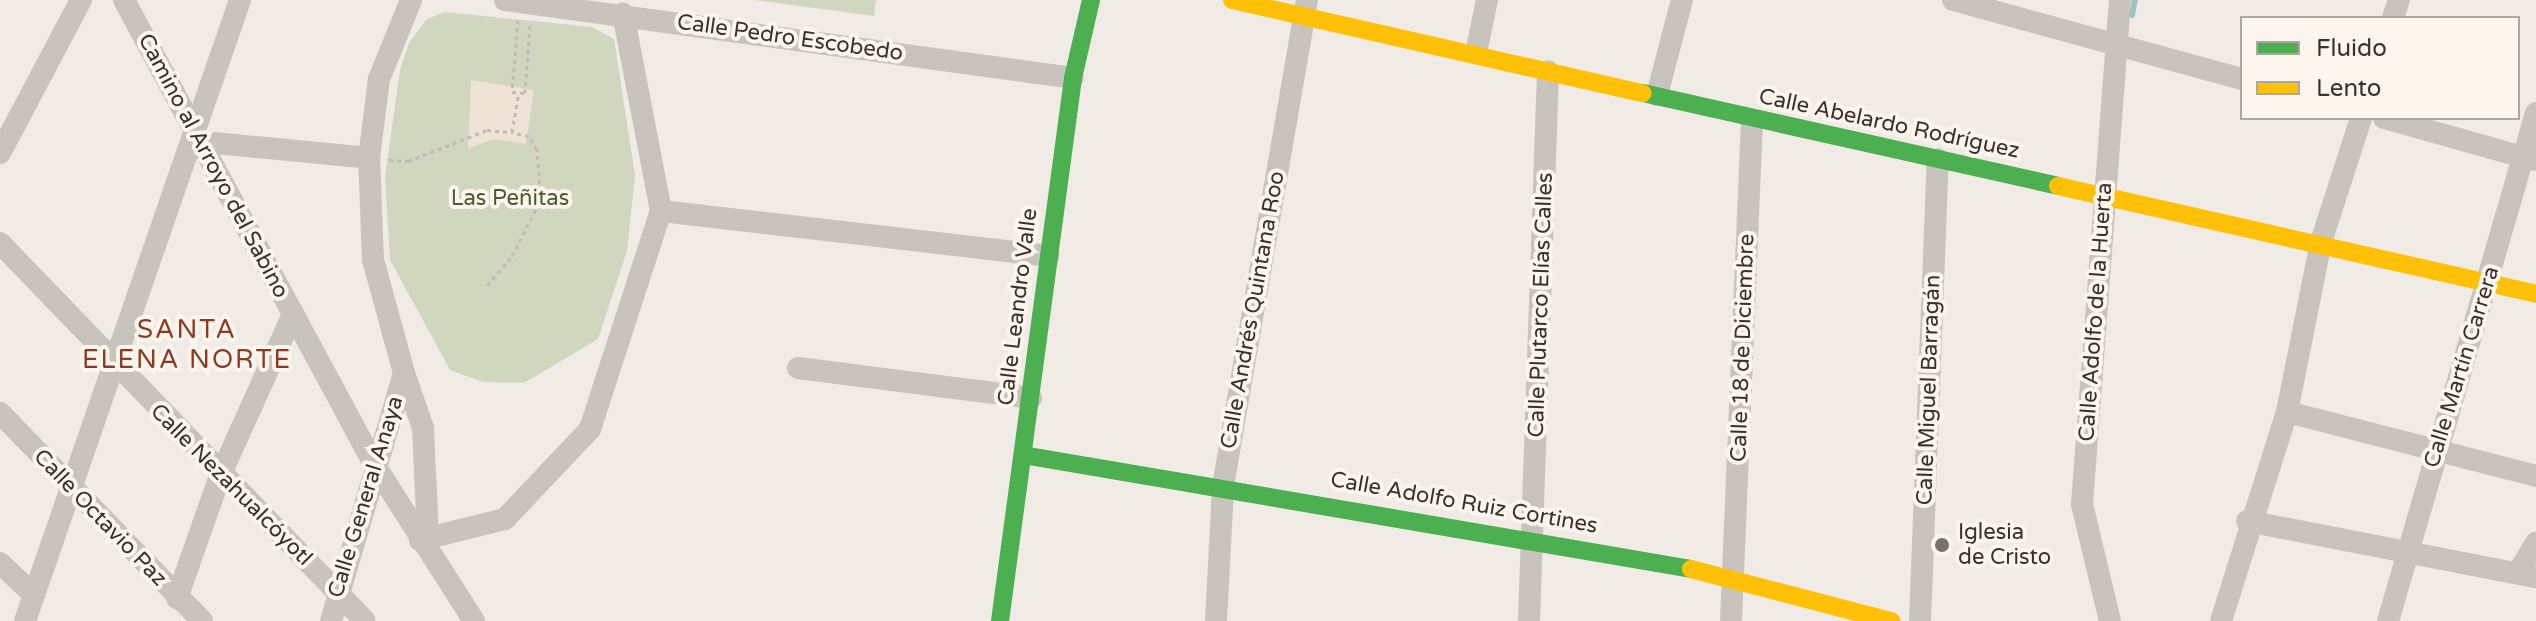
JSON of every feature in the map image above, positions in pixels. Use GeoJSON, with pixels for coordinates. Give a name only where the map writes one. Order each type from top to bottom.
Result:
{"type":"FeatureCollection","features":[{"type":"Feature","properties":{"kind":"street"},"geometry":{"type":"LineString","coordinates":[[0,153],[81,0]]}},
{"type":"Feature","properties":{"kind":"street","name":"Camino al Arroyo del Sabino"},"geometry":{"type":"LineString","coordinates":[[124,0],[199,134],[374,464],[474,621]]}},
{"type":"Feature","properties":{"kind":"street"},"geometry":{"type":"LineString","coordinates":[[25,621],[113,365],[199,134],[240,0]]}},
{"type":"Feature","properties":{"kind":"street","name":"Calle General Anaya"},"geometry":{"type":"LineString","coordinates":[[331,621],[335,591],[404,373],[373,260],[369,158],[379,79],[411,0]]}},
{"type":"Feature","properties":{"kind":"street","name":"Calle Leandro Valle"},"geometry":{"type":"LineString","coordinates":[[1000,621],[1073,78],[1091,0]]}},
{"type":"Feature","properties":{"kind":"street","name":"Calle Abelardo Rodríguez"},"geometry":{"type":"LineString","coordinates":[[1232,0],[1306,8],[1752,120],[2321,242],[2536,294]]}},
{"type":"Feature","properties":{"kind":"street"},"geometry":{"type":"LineString","coordinates":[[1476,53],[1487,0]]}},
{"type":"Feature","properties":{"kind":"street"},"geometry":{"type":"LineString","coordinates":[[1657,95],[1682,0]]}},
{"type":"Feature","properties":{"kind":"street"},"geometry":{"type":"LineString","coordinates":[[1953,0],[2240,78]]}},
{"type":"Feature","properties":{"kind":"street","name":"Calle Adolfo de la Huerta"},"geometry":{"type":"LineString","coordinates":[[2110,621],[2082,504],[2113,45],[2120,0]]}},
{"type":"Feature","properties":{"kind":"street","name":"Calle Pedro Escobedo"},"geometry":{"type":"LineString","coordinates":[[512,8],[538,7],[623,14],[1073,78]]}},
{"type":"Feature","properties":{"kind":"street","name":"Calle Andrés Quintana Roo"},"geometry":{"type":"LineString","coordinates":[[1216,621],[1223,486],[1306,8]]}},
{"type":"Feature","properties":{"kind":"street"},"geometry":{"type":"LineString","coordinates":[[404,373],[423,428],[424,539],[505,519],[590,429],[661,211],[623,14]]}},
{"type":"Feature","properties":{"kind":"street","name":"Calle Plutarco Elías Calles"},"geometry":{"type":"LineString","coordinates":[[1529,621],[1548,71]]}},
{"type":"Feature","properties":{"kind":"street","name":"Calle Martín Carrera"},"geometry":{"type":"LineString","coordinates":[[2388,621],[2488,283],[2529,159],[2536,113]]}},
{"type":"Feature","properties":{"kind":"street","name":"Calle 18 de Diciembre"},"geometry":{"type":"LineString","coordinates":[[1731,621],[1752,120]]}},
{"type":"Feature","properties":{"kind":"street"},"geometry":{"type":"LineString","coordinates":[[2221,621],[2247,521],[2287,412],[2321,242],[2360,120]]}},
{"type":"Feature","properties":{"kind":"street"},"geometry":{"type":"LineString","coordinates":[[2391,120],[2529,159]]}},
{"type":"Feature","properties":{"kind":"street"},"geometry":{"type":"LineString","coordinates":[[199,134],[369,158]]}},
{"type":"Feature","properties":{"kind":"street","name":"Calle Miguel Barragán"},"geometry":{"type":"LineString","coordinates":[[1920,621],[1938,159]]}},
{"type":"Feature","properties":{"kind":"street"},"geometry":{"type":"LineString","coordinates":[[661,211],[1048,256]]}},
{"type":"Feature","properties":{"kind":"street","name":"Calle Nezahualcóyotl"},"geometry":{"type":"LineString","coordinates":[[0,243],[220,476],[365,621]]}},
{"type":"Feature","properties":{"kind":"street"},"geometry":{"type":"LineString","coordinates":[[177,598],[220,476],[293,314]]}},
{"type":"Feature","properties":{"kind":"street"},"geometry":{"type":"LineString","coordinates":[[798,368],[1031,398]]}},
{"type":"Feature","properties":{"kind":"street"},"geometry":{"type":"LineString","coordinates":[[2287,412],[2536,476]]}},
{"type":"Feature","properties":{"kind":"street","name":"Calle Octavio Paz"},"geometry":{"type":"LineString","coordinates":[[0,413],[70,492],[202,621]]}},
{"type":"Feature","properties":{"kind":"street","name":"Calle Adolfo Ruiz Cortines"},"geometry":{"type":"LineString","coordinates":[[1023,455],[1534,538],[1734,576],[1891,621]]}},
{"type":"Feature","properties":{"kind":"street"},"geometry":{"type":"LineString","coordinates":[[2247,521],[2406,555],[2528,574],[2536,543]]}},
{"type":"Feature","properties":{"kind":"street"},"geometry":{"type":"LineString","coordinates":[[0,563],[34,595]]}},
{"type":"Feature","properties":{"kind":"path"},"geometry":{"type":"LineString","coordinates":[[512,8],[512,92],[525,93],[538,7]]}},
{"type":"Feature","properties":{"kind":"path"},"geometry":{"type":"LineString","coordinates":[[512,132],[519,93]]}},
{"type":"Feature","properties":{"kind":"path"},"geometry":{"type":"LineString","coordinates":[[369,158],[408,161],[487,130],[529,136],[537,149],[541,199],[512,256],[487,285]]}},
{"type":"Feature","properties":{"kind":"green space"},"geometry":{"type":"Polygon","coordinates":[[[754,0],[876,0],[874,16],[754,0]]]}},
{"type":"Feature","properties":{"kind":"green space","name":"Las Peñitas"},"geometry":{"type":"Polygon","coordinates":[[[444,12],[592,27],[614,39],[635,175],[627,251],[598,339],[524,383],[483,382],[450,370],[390,260],[385,177],[400,70],[409,43],[426,20],[444,12]]]}},
{"type":"Feature","properties":{"kind":"shaded area"},"geometry":{"type":"Polygon","coordinates":[[[471,80],[534,90],[526,144],[493,139],[468,149],[471,80]]]}},
{"type":"Feature","properties":{"kind":"waterway"},"geometry":{"type":"LineString","coordinates":[[2132,15],[2135,0]]}},
{"type":"Feature","properties":{"kind":"traffic: fast"},"geometry":{"type":"LineString","coordinates":[[1000,621],[1073,78],[1091,0]]}},
{"type":"Feature","properties":{"kind":"traffic: fast"},"geometry":{"type":"LineString","coordinates":[[1643,93],[2058,186]]}},
{"type":"Feature","properties":{"kind":"traffic: fast"},"geometry":{"type":"LineString","coordinates":[[1023,455],[1691,569]]}},
{"type":"Feature","properties":{"kind":"traffic: slow"},"geometry":{"type":"LineString","coordinates":[[1232,0],[1643,93]]}},
{"type":"Feature","properties":{"kind":"traffic: slow"},"geometry":{"type":"LineString","coordinates":[[2058,186],[2536,294]]}},
{"type":"Feature","properties":{"kind":"traffic: slow"},"geometry":{"type":"LineString","coordinates":[[1691,569],[1891,621]]}},
{"type":"Feature","properties":{"kind":"place","name":"Iglesia de Cristo"},"geometry":{"type":"Point","coordinates":[1942,545]}},
{"type":"Feature","properties":{"kind":"district","name":"SANTA ELENA NORTE"},"geometry":{"type":"Point","coordinates":[187,345]}}]}
